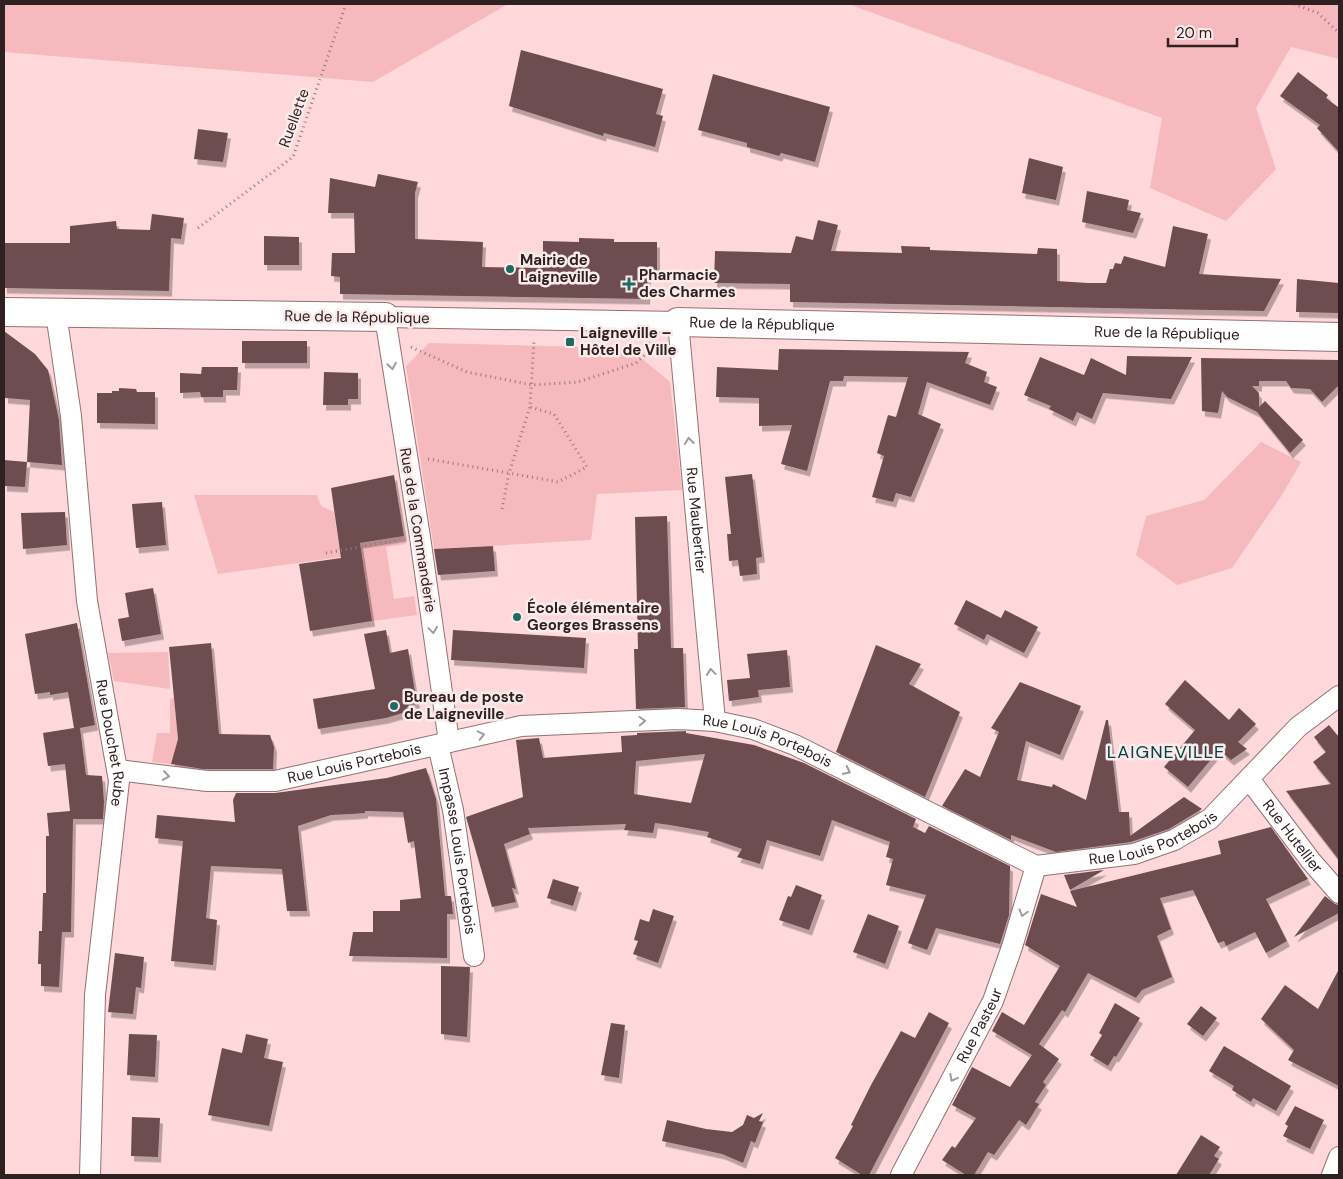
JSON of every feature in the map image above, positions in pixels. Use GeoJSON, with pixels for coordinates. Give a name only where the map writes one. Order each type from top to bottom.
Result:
{"type":"FeatureCollection","features":[{"type":"Feature","properties":{"kind":"main road","name":"Rue de la République"},"geometry":{"type":"LineString","coordinates":[[4,312],[386,327]]}},
{"type":"Feature","properties":{"kind":"main road","name":"Rue de la République"},"geometry":{"type":"LineString","coordinates":[[678,322],[1339,337]]}},
{"type":"Feature","properties":{"kind":"street","name":"Rue Douchet Rube"},"geometry":{"type":"LineString","coordinates":[[56,313],[71,416],[87,601],[118,770],[118,804],[94,1009],[90,1175]]}},
{"type":"Feature","properties":{"kind":"street","name":"Rue de la République"},"geometry":{"type":"LineString","coordinates":[[386,327],[678,322]]}},
{"type":"Feature","properties":{"kind":"street","name":"Rue Maubertier"},"geometry":{"type":"LineString","coordinates":[[678,322],[715,721]]}},
{"type":"Feature","properties":{"kind":"street","name":"Rue de la Commanderie"},"geometry":{"type":"LineString","coordinates":[[386,327],[420,537],[443,744]]}},
{"type":"Feature","properties":{"kind":"street","name":"Rue Louis Portebois"},"geometry":{"type":"LineString","coordinates":[[118,770],[207,781],[268,782],[536,725],[678,719],[715,721],[753,729],[795,745],[1036,866],[1134,854],[1157,848],[1210,819],[1308,718],[1339,696]]}},
{"type":"Feature","properties":{"kind":"street","name":"Impasse Louis Portebois"},"geometry":{"type":"LineString","coordinates":[[443,744],[474,956]]}},
{"type":"Feature","properties":{"kind":"street","name":"Rue Hutellier"},"geometry":{"type":"LineString","coordinates":[[1248,778],[1311,861],[1339,892]]}},
{"type":"Feature","properties":{"kind":"street","name":"Rue Pasteur"},"geometry":{"type":"LineString","coordinates":[[901,1175],[993,1001],[1012,947],[1036,866]]}},
{"type":"Feature","properties":{"kind":"street"},"geometry":{"type":"LineString","coordinates":[[1332,1175],[1339,1157]]}},
{"type":"Feature","properties":{"kind":"path","name":"Ruellette"},"geometry":{"type":"LineString","coordinates":[[198,228],[293,157],[346,4]]}},
{"type":"Feature","properties":{"kind":"path"},"geometry":{"type":"LineString","coordinates":[[1294,4],[1318,13],[1339,33]]}},
{"type":"Feature","properties":{"kind":"path"},"geometry":{"type":"LineString","coordinates":[[386,327],[467,372],[532,386],[578,382],[636,363],[648,352],[648,322]]}},
{"type":"Feature","properties":{"kind":"path"},"geometry":{"type":"LineString","coordinates":[[502,509],[509,473],[530,407],[534,344]]}},
{"type":"Feature","properties":{"kind":"path"},"geometry":{"type":"LineString","coordinates":[[407,455],[558,482],[587,467],[554,414],[530,407]]}},
{"type":"Feature","properties":{"kind":"path"},"geometry":{"type":"LineString","coordinates":[[326,553],[420,537]]}},
{"type":"Feature","properties":{"kind":"shaded area"},"geometry":{"type":"Polygon","coordinates":[[[4,4],[508,4],[373,82],[4,52],[4,4]]]}},
{"type":"Feature","properties":{"kind":"shaded area"},"geometry":{"type":"Polygon","coordinates":[[[848,4],[1339,4],[1339,59],[1291,47],[1256,108],[1276,169],[1226,221],[1150,188],[1162,118],[848,4]]]}},
{"type":"Feature","properties":{"kind":"shaded area"},"geometry":{"type":"Polygon","coordinates":[[[429,343],[629,348],[670,382],[682,490],[597,494],[591,540],[434,549],[406,366],[429,343]]]}},
{"type":"Feature","properties":{"kind":"shaded area"},"geometry":{"type":"Polygon","coordinates":[[[1261,442],[1301,462],[1282,495],[1232,568],[1177,585],[1136,555],[1146,516],[1204,500],[1261,442]]]}},
{"type":"Feature","properties":{"kind":"shaded area"},"geometry":{"type":"Polygon","coordinates":[[[194,495],[317,495],[321,506],[334,512],[339,547],[404,536],[406,544],[386,547],[394,599],[414,596],[417,615],[372,621],[362,554],[218,574],[194,495]]]}},
{"type":"Feature","properties":{"kind":"shaded area"},"geometry":{"type":"Polygon","coordinates":[[[168,652],[170,689],[114,681],[108,653],[168,652]]]}},
{"type":"Feature","properties":{"kind":"shaded area"},"geometry":{"type":"Polygon","coordinates":[[[174,698],[178,739],[171,764],[152,762],[157,733],[170,733],[170,699],[174,698]]]}},
{"type":"Feature","properties":{"kind":"building"},"geometry":{"type":"Polygon","coordinates":[[[521,50],[663,89],[656,114],[663,116],[655,147],[604,133],[603,136],[509,106],[521,50]]]}},
{"type":"Feature","properties":{"kind":"building"},"geometry":{"type":"Polygon","coordinates":[[[1298,72],[1328,95],[1326,98],[1339,106],[1339,152],[1317,128],[1320,125],[1280,96],[1298,72]]]}},
{"type":"Feature","properties":{"kind":"building"},"geometry":{"type":"Polygon","coordinates":[[[713,74],[830,107],[815,162],[781,153],[779,156],[747,147],[747,143],[698,130],[713,74]]]}},
{"type":"Feature","properties":{"kind":"building"},"geometry":{"type":"Polygon","coordinates":[[[198,129],[228,133],[223,162],[194,159],[198,129]]]}},
{"type":"Feature","properties":{"kind":"building"},"geometry":{"type":"Polygon","coordinates":[[[1029,158],[1063,167],[1056,200],[1022,193],[1029,158]]]}},
{"type":"Feature","properties":{"kind":"building"},"geometry":{"type":"Polygon","coordinates":[[[378,174],[418,182],[415,193],[415,239],[483,242],[482,267],[543,268],[543,241],[579,242],[579,238],[614,239],[614,242],[657,242],[657,272],[648,272],[647,299],[340,294],[340,277],[331,276],[332,253],[355,253],[354,213],[328,213],[330,178],[375,187],[378,174]]]}},
{"type":"Feature","properties":{"kind":"building"},"geometry":{"type":"Polygon","coordinates":[[[1087,191],[1129,200],[1127,210],[1141,213],[1133,233],[1082,222],[1087,191]]]}},
{"type":"Feature","properties":{"kind":"building"},"geometry":{"type":"Polygon","coordinates":[[[152,214],[184,218],[181,239],[171,238],[169,291],[4,288],[4,243],[70,243],[70,226],[116,221],[117,229],[150,230],[152,214]]]}},
{"type":"Feature","properties":{"kind":"building"},"geometry":{"type":"Polygon","coordinates":[[[818,220],[838,225],[831,251],[902,253],[901,246],[930,247],[930,250],[1037,254],[1038,248],[1057,249],[1057,281],[1088,283],[1106,283],[1110,269],[1113,269],[1115,263],[1121,264],[1124,256],[1165,267],[1173,226],[1208,234],[1199,274],[1281,279],[1264,311],[790,302],[790,284],[714,283],[715,251],[791,253],[796,236],[813,240],[818,220]]]}},
{"type":"Feature","properties":{"kind":"building"},"geometry":{"type":"Polygon","coordinates":[[[264,236],[299,237],[299,265],[264,265],[264,236]]]}},
{"type":"Feature","properties":{"kind":"building"},"geometry":{"type":"Polygon","coordinates":[[[1297,279],[1339,283],[1339,313],[1296,312],[1297,279]]]}},
{"type":"Feature","properties":{"kind":"building"},"geometry":{"type":"Polygon","coordinates":[[[4,331],[35,354],[48,370],[59,420],[62,465],[27,462],[30,400],[5,398],[4,331]]]}},
{"type":"Feature","properties":{"kind":"building"},"geometry":{"type":"Polygon","coordinates":[[[242,341],[307,341],[307,363],[242,363],[242,341]]]}},
{"type":"Feature","properties":{"kind":"building"},"geometry":{"type":"Polygon","coordinates":[[[779,349],[969,352],[965,363],[987,372],[984,382],[997,387],[990,405],[927,382],[918,414],[941,424],[911,497],[896,493],[893,502],[872,497],[884,456],[877,453],[888,415],[896,417],[908,377],[844,376],[843,381],[830,381],[807,471],[781,464],[792,425],[759,426],[759,398],[716,397],[717,367],[778,370],[779,349]]]}},
{"type":"Feature","properties":{"kind":"building"},"geometry":{"type":"Polygon","coordinates":[[[1127,356],[1192,357],[1171,399],[1103,393],[1092,419],[1077,412],[1073,421],[1049,409],[1051,406],[1024,395],[1040,357],[1084,375],[1091,358],[1126,375],[1127,356]]]}},
{"type":"Feature","properties":{"kind":"building"},"geometry":{"type":"Polygon","coordinates":[[[1201,358],[1339,360],[1339,385],[1322,402],[1310,389],[1291,388],[1286,381],[1259,381],[1259,386],[1252,386],[1259,393],[1259,407],[1265,401],[1303,440],[1290,453],[1257,412],[1227,397],[1222,391],[1218,413],[1202,411],[1201,358]]]}},
{"type":"Feature","properties":{"kind":"building"},"geometry":{"type":"Polygon","coordinates":[[[202,367],[238,367],[237,390],[223,390],[223,397],[201,397],[200,392],[180,393],[180,373],[201,374],[202,367]]]}},
{"type":"Feature","properties":{"kind":"building"},"geometry":{"type":"Polygon","coordinates":[[[324,372],[358,373],[358,399],[348,399],[348,405],[323,405],[324,372]]]}},
{"type":"Feature","properties":{"kind":"building"},"geometry":{"type":"Polygon","coordinates":[[[119,388],[136,389],[137,392],[155,392],[155,424],[97,423],[97,393],[112,393],[112,391],[119,391],[119,388]]]}},
{"type":"Feature","properties":{"kind":"building"},"geometry":{"type":"Polygon","coordinates":[[[4,460],[27,462],[25,487],[4,486],[4,460]]]}},
{"type":"Feature","properties":{"kind":"building"},"geometry":{"type":"Polygon","coordinates":[[[752,474],[762,557],[756,558],[757,574],[740,576],[738,560],[729,561],[727,534],[731,534],[725,477],[752,474]]]}},
{"type":"Feature","properties":{"kind":"building"},"geometry":{"type":"Polygon","coordinates":[[[394,475],[404,536],[360,543],[372,621],[310,631],[299,564],[341,558],[331,488],[394,475]]]}},
{"type":"Feature","properties":{"kind":"building"},"geometry":{"type":"Polygon","coordinates":[[[162,502],[166,545],[136,548],[132,504],[162,502]]]}},
{"type":"Feature","properties":{"kind":"building"},"geometry":{"type":"Polygon","coordinates":[[[65,512],[67,545],[23,549],[21,513],[65,512]]]}},
{"type":"Feature","properties":{"kind":"building"},"geometry":{"type":"Polygon","coordinates":[[[667,516],[671,648],[683,648],[685,707],[636,709],[634,649],[638,649],[635,517],[667,516]]]}},
{"type":"Feature","properties":{"kind":"building"},"geometry":{"type":"Polygon","coordinates":[[[493,546],[495,571],[438,575],[434,549],[493,546]]]}},
{"type":"Feature","properties":{"kind":"building"},"geometry":{"type":"Polygon","coordinates":[[[153,588],[161,634],[122,641],[118,619],[129,617],[125,593],[153,588]]]}},
{"type":"Feature","properties":{"kind":"building"},"geometry":{"type":"Polygon","coordinates":[[[966,600],[1001,618],[1005,610],[1038,627],[1024,653],[987,634],[984,640],[954,624],[966,600]]]}},
{"type":"Feature","properties":{"kind":"building"},"geometry":{"type":"Polygon","coordinates":[[[77,623],[95,725],[80,728],[86,775],[102,776],[103,819],[73,819],[71,932],[62,932],[59,987],[41,986],[41,964],[38,964],[39,931],[42,931],[43,893],[46,893],[46,836],[49,836],[47,813],[70,811],[65,764],[48,766],[43,733],[74,728],[68,692],[50,695],[50,692],[35,694],[25,634],[77,623]]]}},
{"type":"Feature","properties":{"kind":"building"},"geometry":{"type":"Polygon","coordinates":[[[386,630],[390,653],[408,649],[417,704],[409,705],[403,713],[386,718],[318,729],[313,699],[375,689],[364,634],[386,630]]]}},
{"type":"Feature","properties":{"kind":"building"},"geometry":{"type":"Polygon","coordinates":[[[453,630],[586,638],[584,668],[451,660],[453,630]]]}},
{"type":"Feature","properties":{"kind":"building"},"geometry":{"type":"Polygon","coordinates":[[[211,643],[219,734],[270,735],[274,747],[273,769],[203,769],[171,764],[178,739],[169,647],[211,643]]]}},
{"type":"Feature","properties":{"kind":"building"},"geometry":{"type":"Polygon","coordinates":[[[876,645],[921,664],[909,684],[960,712],[925,797],[836,752],[876,645]]]}},
{"type":"Feature","properties":{"kind":"building"},"geometry":{"type":"Polygon","coordinates":[[[787,650],[790,687],[758,690],[759,697],[729,701],[727,680],[750,678],[747,654],[787,650]]]}},
{"type":"Feature","properties":{"kind":"building"},"geometry":{"type":"Polygon","coordinates":[[[1185,680],[1229,720],[1239,708],[1256,724],[1238,742],[1247,749],[1231,760],[1219,750],[1188,787],[1164,767],[1195,730],[1165,704],[1185,680]]]}},
{"type":"Feature","properties":{"kind":"building"},"geometry":{"type":"Polygon","coordinates":[[[1020,682],[1081,706],[1060,755],[1026,741],[1017,780],[1052,787],[1053,784],[1086,800],[1106,720],[1108,720],[1119,812],[1129,812],[1130,836],[1184,797],[1202,809],[1169,829],[1131,842],[1056,852],[1011,835],[1011,840],[942,806],[965,769],[980,777],[999,732],[991,728],[1020,682]]]}},
{"type":"Feature","properties":{"kind":"building"},"geometry":{"type":"Polygon","coordinates":[[[1329,725],[1339,737],[1339,860],[1286,791],[1331,784],[1313,762],[1326,752],[1314,737],[1329,725]]]}},
{"type":"Feature","properties":{"kind":"building"},"geometry":{"type":"Polygon","coordinates":[[[686,731],[686,733],[754,745],[804,763],[916,819],[913,827],[925,833],[929,826],[1010,866],[1009,915],[1000,944],[936,928],[927,950],[908,943],[926,895],[886,885],[893,859],[886,857],[890,842],[832,820],[820,856],[767,840],[760,864],[737,857],[742,849],[707,837],[709,832],[670,825],[655,823],[653,833],[624,830],[626,824],[528,828],[530,834],[504,844],[516,889],[512,888],[516,902],[492,907],[466,817],[523,797],[516,740],[539,738],[543,758],[622,752],[621,736],[637,735],[637,733],[686,731]],[[705,754],[636,761],[634,794],[691,803],[705,754]]]}},
{"type":"Feature","properties":{"kind":"building"},"geometry":{"type":"Polygon","coordinates":[[[426,768],[436,799],[445,896],[451,896],[453,914],[447,914],[447,958],[349,956],[353,932],[373,932],[373,911],[400,911],[400,900],[421,898],[414,841],[408,843],[403,812],[365,811],[365,813],[331,815],[298,826],[307,911],[287,911],[282,869],[211,866],[206,918],[217,920],[213,965],[171,961],[183,841],[155,838],[157,815],[235,822],[233,800],[236,793],[275,793],[387,778],[426,768]]]}},
{"type":"Feature","properties":{"kind":"building"},"geometry":{"type":"Polygon","coordinates":[[[1271,827],[1308,879],[1266,899],[1287,941],[1266,953],[1255,932],[1226,946],[1224,941],[1218,943],[1193,890],[1160,898],[1171,929],[1157,936],[1172,977],[1142,990],[1136,998],[1088,973],[1065,1012],[1062,1010],[1039,1044],[1059,1059],[1043,1082],[1046,1085],[1035,1102],[1039,1104],[1026,1125],[1019,1120],[994,1155],[988,1152],[974,1175],[966,1175],[942,1160],[952,1146],[955,1148],[976,1118],[952,1105],[972,1067],[1010,1087],[1032,1055],[992,1031],[1002,1012],[1024,1025],[1060,966],[1025,945],[1041,894],[1077,907],[1070,891],[1221,854],[1218,841],[1271,827]]]}},
{"type":"Feature","properties":{"kind":"building"},"geometry":{"type":"Polygon","coordinates":[[[1104,870],[1070,890],[1064,875],[1104,870]]]}},
{"type":"Feature","properties":{"kind":"building"},"geometry":{"type":"Polygon","coordinates":[[[553,879],[579,887],[573,906],[547,898],[553,879]]]}},
{"type":"Feature","properties":{"kind":"building"},"geometry":{"type":"Polygon","coordinates":[[[796,885],[822,895],[809,930],[779,920],[788,896],[791,897],[796,885]]]}},
{"type":"Feature","properties":{"kind":"building"},"geometry":{"type":"Polygon","coordinates":[[[1325,896],[1339,905],[1339,913],[1294,937],[1325,896]]]}},
{"type":"Feature","properties":{"kind":"building"},"geometry":{"type":"Polygon","coordinates":[[[653,909],[674,916],[658,963],[633,954],[638,941],[634,940],[640,919],[649,922],[653,909]]]}},
{"type":"Feature","properties":{"kind":"building"},"geometry":{"type":"Polygon","coordinates":[[[868,914],[899,926],[885,964],[853,952],[868,914]]]}},
{"type":"Feature","properties":{"kind":"building"},"geometry":{"type":"Polygon","coordinates":[[[115,953],[144,957],[141,988],[136,987],[133,1014],[108,1012],[115,953]]]}},
{"type":"Feature","properties":{"kind":"building"},"geometry":{"type":"Polygon","coordinates":[[[441,966],[470,967],[467,1037],[441,1034],[441,966]]]}},
{"type":"Feature","properties":{"kind":"building"},"geometry":{"type":"Polygon","coordinates":[[[1339,969],[1339,1086],[1288,1060],[1294,1050],[1261,1019],[1285,985],[1318,1009],[1339,969]]]}},
{"type":"Feature","properties":{"kind":"building"},"geometry":{"type":"Polygon","coordinates":[[[1115,1003],[1140,1018],[1116,1057],[1114,1056],[1108,1066],[1090,1055],[1102,1035],[1099,1033],[1115,1003]]]}},
{"type":"Feature","properties":{"kind":"building"},"geometry":{"type":"Polygon","coordinates":[[[1201,1006],[1217,1018],[1203,1036],[1187,1024],[1201,1006]]]}},
{"type":"Feature","properties":{"kind":"building"},"geometry":{"type":"Polygon","coordinates":[[[929,1012],[949,1023],[869,1175],[862,1175],[835,1158],[853,1126],[851,1125],[871,1085],[901,1031],[915,1038],[929,1012]]]}},
{"type":"Feature","properties":{"kind":"building"},"geometry":{"type":"Polygon","coordinates":[[[611,1023],[625,1025],[619,1078],[601,1075],[611,1023]]]}},
{"type":"Feature","properties":{"kind":"building"},"geometry":{"type":"Polygon","coordinates":[[[129,1034],[157,1035],[155,1077],[127,1075],[129,1034]]]}},
{"type":"Feature","properties":{"kind":"building"},"geometry":{"type":"Polygon","coordinates":[[[246,1034],[268,1039],[264,1058],[283,1062],[269,1126],[208,1115],[222,1048],[242,1053],[246,1034]]]}},
{"type":"Feature","properties":{"kind":"building"},"geometry":{"type":"Polygon","coordinates":[[[1224,1046],[1291,1086],[1276,1111],[1253,1098],[1251,1102],[1232,1090],[1234,1086],[1209,1071],[1224,1046]]]}},
{"type":"Feature","properties":{"kind":"building"},"geometry":{"type":"Polygon","coordinates":[[[1295,1106],[1324,1120],[1310,1149],[1283,1136],[1288,1126],[1285,1124],[1295,1106]]]}},
{"type":"Feature","properties":{"kind":"building"},"geometry":{"type":"Polygon","coordinates":[[[763,1113],[759,1121],[763,1122],[755,1143],[751,1141],[743,1163],[722,1154],[662,1141],[667,1120],[706,1129],[732,1132],[743,1125],[747,1115],[754,1118],[763,1113]]]}},
{"type":"Feature","properties":{"kind":"building"},"geometry":{"type":"Polygon","coordinates":[[[132,1117],[160,1118],[158,1157],[131,1156],[132,1117]]]}},
{"type":"Feature","properties":{"kind":"building"},"geometry":{"type":"Polygon","coordinates":[[[1201,1135],[1220,1147],[1214,1156],[1219,1159],[1209,1175],[1176,1175],[1201,1135]]]}},
{"type":"Feature","properties":{"kind":"place","name":"Mairie de Laigneville"},"geometry":{"type":"Point","coordinates":[510,269]}},
{"type":"Feature","properties":{"kind":"place","name":"Pharmacie des Charmes"},"geometry":{"type":"Point","coordinates":[629,284]}},
{"type":"Feature","properties":{"kind":"place","name":"Laigneville – Hôtel de Ville"},"geometry":{"type":"Point","coordinates":[570,342]}},
{"type":"Feature","properties":{"kind":"place","name":"École élémentaire Georges Brassens"},"geometry":{"type":"Point","coordinates":[517,617]}},
{"type":"Feature","properties":{"kind":"place","name":"Bureau de poste de Laigneville"},"geometry":{"type":"Point","coordinates":[394,706]}},
{"type":"Feature","properties":{"kind":"district","name":"LAIGNEVILLE"},"geometry":{"type":"Point","coordinates":[1166,752]}}]}
